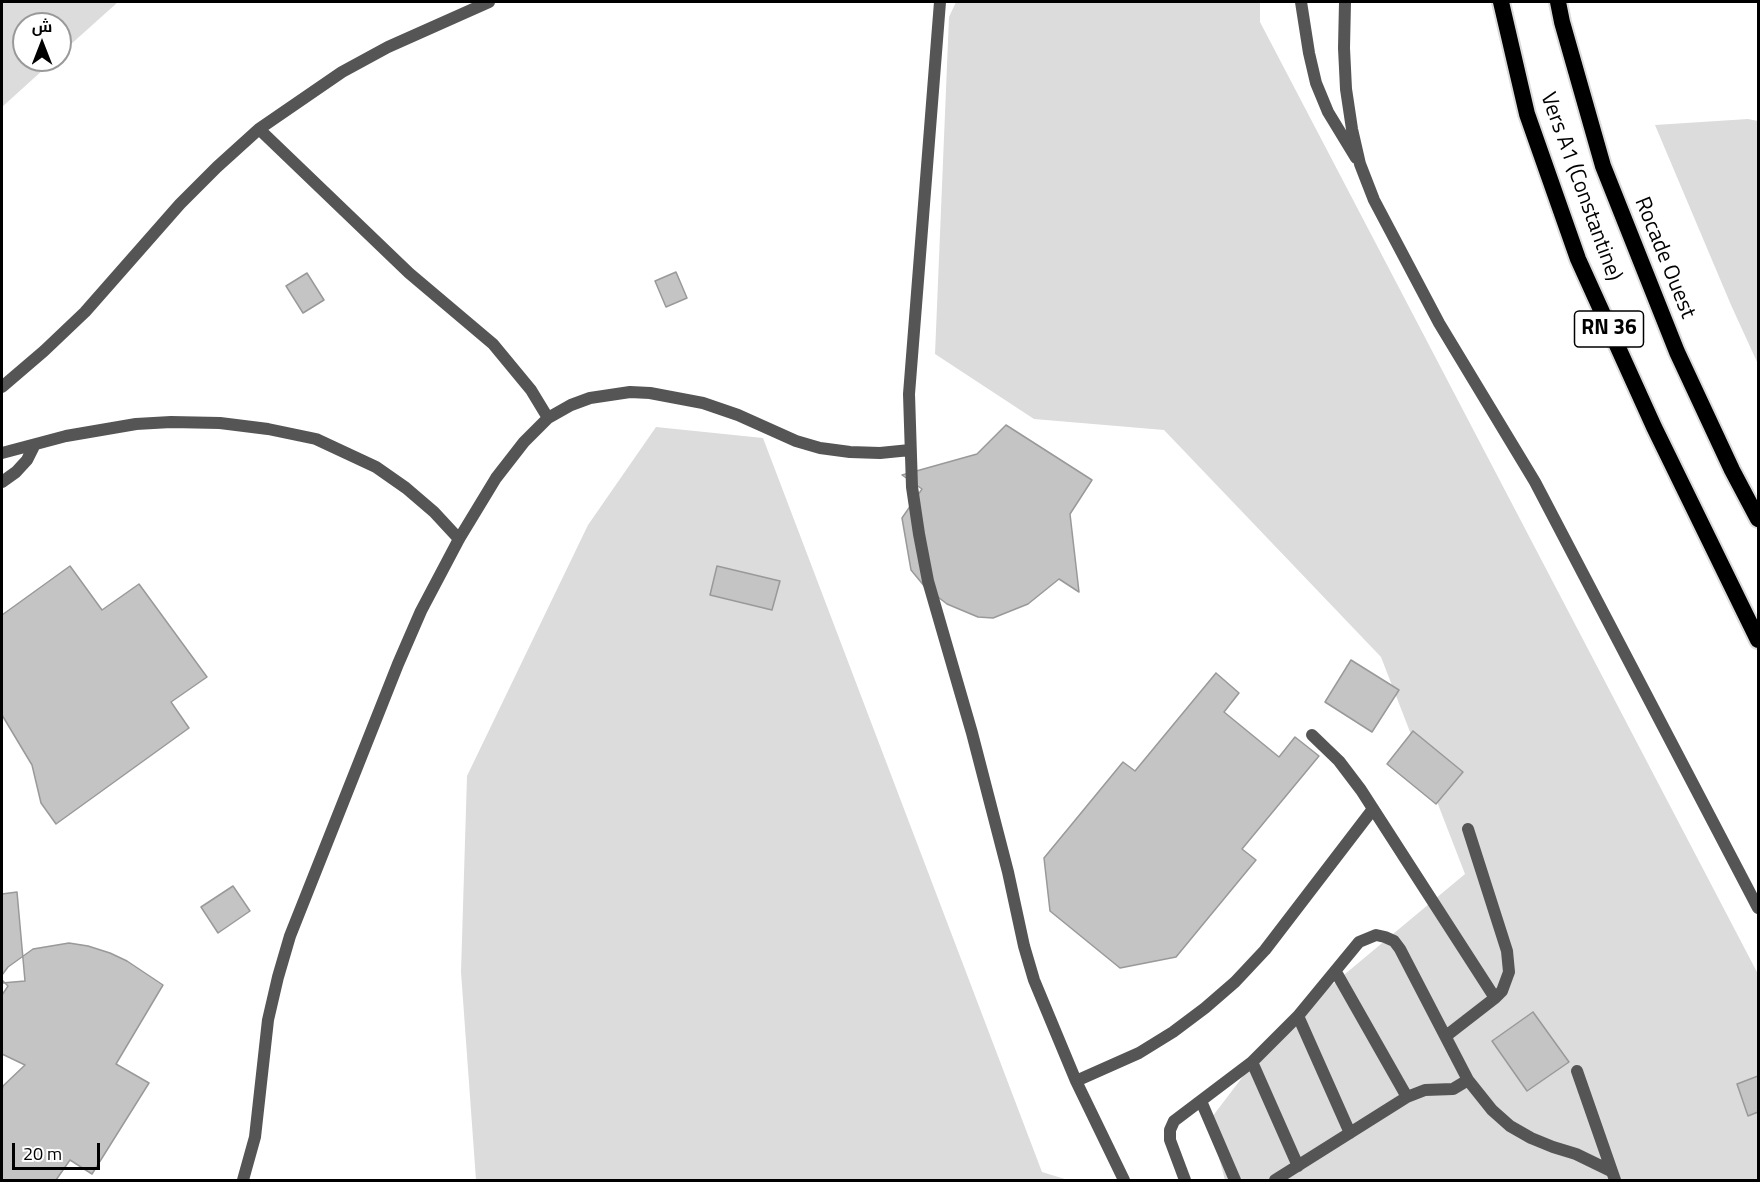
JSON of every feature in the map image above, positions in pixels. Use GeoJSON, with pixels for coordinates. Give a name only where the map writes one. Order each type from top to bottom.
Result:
{"type":"FeatureCollection","features":[{"type":"Feature","properties":{"kind":"highway","name":"Vers A1 (Constantine)"},"geometry":{"type":"LineString","coordinates":[[1502,2],[1527,114],[1578,259],[1654,427],[1758,640]]}},
{"type":"Feature","properties":{"kind":"highway","name":"Rocade Ouest"},"geometry":{"type":"LineString","coordinates":[[1558,2],[1603,166],[1677,352],[1732,470],[1758,519]]}},
{"type":"Feature","properties":{"kind":"lane"},"geometry":{"type":"LineString","coordinates":[[2,387],[85,312],[180,204],[259,129],[298,100],[351,67],[388,47],[489,2]]}},
{"type":"Feature","properties":{"kind":"lane"},"geometry":{"type":"LineString","coordinates":[[940,2],[909,394],[912,487],[919,534],[928,581],[972,733],[1034,980],[1076,1081],[1124,1180]]}},
{"type":"Feature","properties":{"kind":"lane"},"geometry":{"type":"LineString","coordinates":[[1301,2],[1316,83],[1328,112],[1360,164]]}},
{"type":"Feature","properties":{"kind":"lane"},"geometry":{"type":"LineString","coordinates":[[1345,2],[1346,89],[1360,164],[1374,200],[1405,262],[1474,384],[1535,482],[1758,908]]}},
{"type":"Feature","properties":{"kind":"lane"},"geometry":{"type":"LineString","coordinates":[[259,129],[409,273],[493,344],[531,390],[548,418]]}},
{"type":"Feature","properties":{"kind":"lane"},"geometry":{"type":"LineString","coordinates":[[243,1180],[255,1137],[268,1020],[290,936],[421,611],[459,539],[496,478],[524,442],[548,418],[571,405],[590,398],[630,392],[650,393],[703,404],[738,415],[796,441],[820,447],[860,453],[910,450]]}},
{"type":"Feature","properties":{"kind":"lane"},"geometry":{"type":"LineString","coordinates":[[2,453],[100,429],[171,422],[220,423],[268,429],[316,439],[376,467],[434,512],[459,539]]}},
{"type":"Feature","properties":{"kind":"lane"},"geometry":{"type":"LineString","coordinates":[[2,482],[27,460],[34,446]]}},
{"type":"Feature","properties":{"kind":"lane"},"geometry":{"type":"LineString","coordinates":[[1312,735],[1351,775],[1495,998]]}},
{"type":"Feature","properties":{"kind":"lane"},"geometry":{"type":"LineString","coordinates":[[1076,1081],[1139,1053],[1197,1014],[1235,982],[1265,950],[1373,809]]}},
{"type":"Feature","properties":{"kind":"lane"},"geometry":{"type":"LineString","coordinates":[[1446,1036],[1495,998],[1507,982],[1509,961],[1468,829]]}},
{"type":"Feature","properties":{"kind":"lane"},"geometry":{"type":"LineString","coordinates":[[1185,1180],[1170,1140],[1170,1130],[1178,1116],[1252,1062],[1299,1016],[1359,942],[1376,935],[1394,941],[1400,949],[1468,1080],[1491,1110],[1510,1126],[1531,1138],[1576,1154],[1613,1176]]}},
{"type":"Feature","properties":{"kind":"lane"},"geometry":{"type":"LineString","coordinates":[[1336,972],[1407,1097]]}},
{"type":"Feature","properties":{"kind":"lane"},"geometry":{"type":"LineString","coordinates":[[1299,1016],[1350,1133]]}},
{"type":"Feature","properties":{"kind":"lane"},"geometry":{"type":"LineString","coordinates":[[1252,1062],[1298,1166]]}},
{"type":"Feature","properties":{"kind":"lane"},"geometry":{"type":"LineString","coordinates":[[1577,1071],[1613,1176]]}},
{"type":"Feature","properties":{"kind":"lane"},"geometry":{"type":"LineString","coordinates":[[1275,1180],[1407,1097],[1425,1090],[1453,1089],[1468,1080]]}},
{"type":"Feature","properties":{"kind":"lane"},"geometry":{"type":"LineString","coordinates":[[1201,1101],[1235,1180]]}},
{"type":"Feature","properties":{"kind":"shaded area"},"geometry":{"type":"Polygon","coordinates":[[[2,2],[118,2],[72,43],[72,12],[12,12],[12,72],[41,72],[2,107],[2,2]]]}},
{"type":"Feature","properties":{"kind":"shaded area"},"geometry":{"type":"Polygon","coordinates":[[[956,2],[1260,2],[1260,22],[1758,974],[1758,1180],[1225,1180],[1209,1121],[1279,1029],[1465,874],[1381,657],[1164,430],[1034,419],[935,354],[949,17],[956,2]]]}},
{"type":"Feature","properties":{"kind":"shaded area"},"geometry":{"type":"Polygon","coordinates":[[[1748,119],[1758,121],[1758,364],[1655,125],[1748,119]]]}},
{"type":"Feature","properties":{"kind":"shaded area"},"geometry":{"type":"Polygon","coordinates":[[[656,427],[763,438],[1042,1172],[1068,1180],[476,1180],[461,972],[467,776],[588,525],[656,427]]]}},
{"type":"Feature","properties":{"kind":"building"},"geometry":{"type":"Polygon","coordinates":[[[676,272],[687,298],[666,307],[655,281],[676,272]]]}},
{"type":"Feature","properties":{"kind":"building"},"geometry":{"type":"Polygon","coordinates":[[[307,273],[324,300],[303,313],[286,286],[307,273]]]}},
{"type":"Feature","properties":{"kind":"building"},"geometry":{"type":"Polygon","coordinates":[[[1006,425],[1092,480],[1070,514],[1079,592],[1059,579],[1028,604],[993,618],[978,617],[947,604],[925,587],[911,570],[902,518],[922,489],[902,475],[977,454],[1006,425]]]}},
{"type":"Feature","properties":{"kind":"building"},"geometry":{"type":"Polygon","coordinates":[[[70,566],[102,610],[139,584],[207,677],[171,702],[189,728],[56,824],[41,803],[32,765],[2,715],[2,615],[70,566]]]}},
{"type":"Feature","properties":{"kind":"building"},"geometry":{"type":"Polygon","coordinates":[[[717,566],[780,581],[772,610],[710,595],[717,566]]]}},
{"type":"Feature","properties":{"kind":"building"},"geometry":{"type":"Polygon","coordinates":[[[1351,660],[1399,690],[1372,732],[1325,702],[1351,660]]]}},
{"type":"Feature","properties":{"kind":"building"},"geometry":{"type":"Polygon","coordinates":[[[1216,673],[1239,693],[1224,712],[1279,757],[1295,737],[1319,756],[1242,849],[1256,860],[1176,957],[1120,968],[1050,911],[1044,858],[1123,762],[1135,771],[1216,673]]]}},
{"type":"Feature","properties":{"kind":"building"},"geometry":{"type":"Polygon","coordinates":[[[1413,731],[1463,772],[1436,804],[1387,764],[1413,731]]]}},
{"type":"Feature","properties":{"kind":"building"},"geometry":{"type":"Polygon","coordinates":[[[233,886],[250,911],[218,933],[201,907],[233,886]]]}},
{"type":"Feature","properties":{"kind":"building"},"geometry":{"type":"Polygon","coordinates":[[[17,892],[25,981],[2,983],[2,894],[17,892]]]}},
{"type":"Feature","properties":{"kind":"building"},"geometry":{"type":"Polygon","coordinates":[[[69,943],[110,953],[127,961],[163,985],[116,1064],[149,1083],[92,1174],[70,1160],[56,1180],[2,1180],[3,1086],[25,1065],[2,1054],[2,995],[8,986],[2,980],[2,975],[8,967],[33,949],[69,943]]]}},
{"type":"Feature","properties":{"kind":"building"},"geometry":{"type":"Polygon","coordinates":[[[1533,1012],[1569,1062],[1527,1091],[1492,1041],[1533,1012]]]}},
{"type":"Feature","properties":{"kind":"building"},"geometry":{"type":"Polygon","coordinates":[[[1758,1076],[1758,1112],[1748,1116],[1737,1084],[1758,1076]]]}}]}
